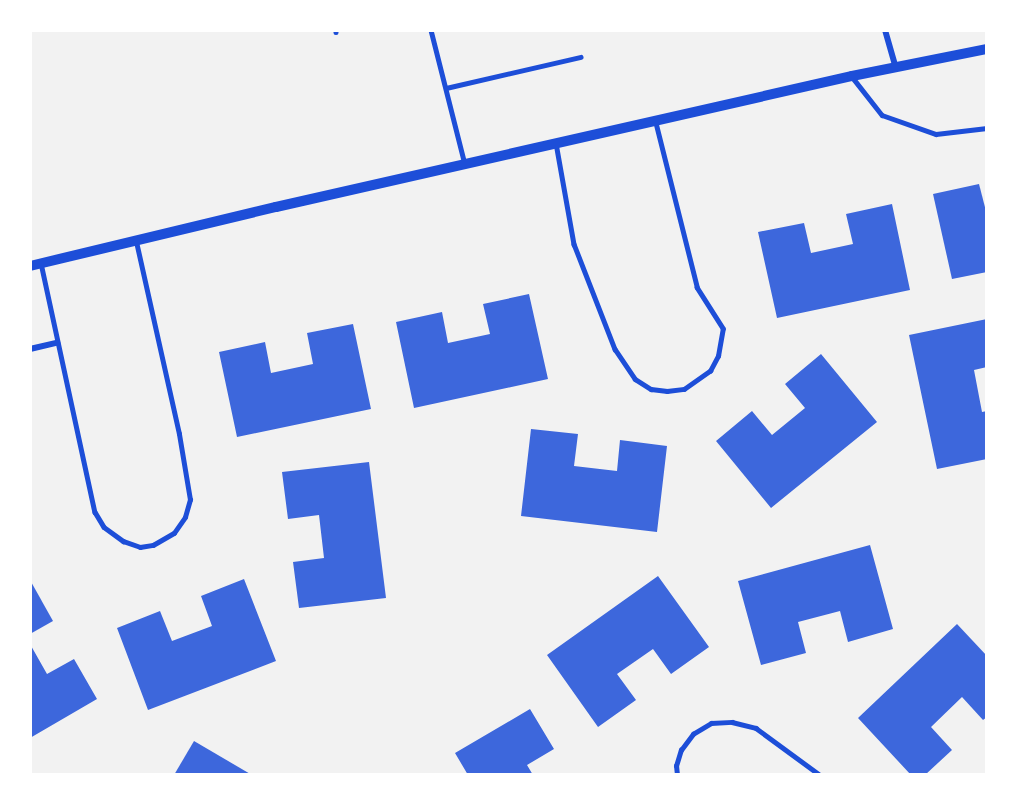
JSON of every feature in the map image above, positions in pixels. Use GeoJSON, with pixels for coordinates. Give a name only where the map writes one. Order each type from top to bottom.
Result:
{"type":"FeatureCollection","features":[{"type":"Feature","properties":{"kind":"street"},"geometry":{"type":"LineString","coordinates":[[885,30],[895,66]]}},
{"type":"Feature","properties":{"kind":"street"},"geometry":{"type":"LineString","coordinates":[[35,265],[895,66],[987,50]]}},
{"type":"Feature","properties":{"kind":"street"},"geometry":{"type":"LineString","coordinates":[[30,349],[57,343]]}},
{"type":"Feature","properties":{"kind":"lane"},"geometry":{"type":"LineString","coordinates":[[431,30],[465,164]]}},
{"type":"Feature","properties":{"kind":"lane"},"geometry":{"type":"LineString","coordinates":[[446,88],[580,57]]}},
{"type":"Feature","properties":{"kind":"lane"},"geometry":{"type":"LineString","coordinates":[[852,76],[882,115],[936,134],[987,128]]}},
{"type":"Feature","properties":{"kind":"lane"},"geometry":{"type":"LineString","coordinates":[[556,143],[574,244],[615,349],[634,379],[651,389],[667,391],[684,389],[710,371],[718,356],[723,329],[697,288],[654,121]]}},
{"type":"Feature","properties":{"kind":"lane"},"geometry":{"type":"LineString","coordinates":[[35,265],[57,343],[95,512],[104,527],[123,541],[140,547],[153,545],[174,533],[185,517],[190,500],[179,434],[136,241]]}},
{"type":"Feature","properties":{"kind":"lane"},"geometry":{"type":"LineString","coordinates":[[677,775],[676,766],[681,750],[693,734],[711,723],[732,722],[756,728],[820,775]]}},
{"type":"Feature","properties":{"kind":"building"},"geometry":{"type":"Polygon","coordinates":[[[979,184],[987,215],[987,272],[952,279],[933,194],[979,184]]]}},
{"type":"Feature","properties":{"kind":"building"},"geometry":{"type":"Polygon","coordinates":[[[892,204],[910,290],[777,318],[758,232],[804,223],[811,253],[853,244],[846,214],[892,204]]]}},
{"type":"Feature","properties":{"kind":"building"},"geometry":{"type":"Polygon","coordinates":[[[529,294],[548,379],[414,408],[396,322],[442,312],[448,343],[490,334],[483,304],[529,294]]]}},
{"type":"Feature","properties":{"kind":"building"},"geometry":{"type":"Polygon","coordinates":[[[987,319],[987,367],[974,370],[982,412],[987,411],[987,459],[937,469],[909,335],[987,319]]]}},
{"type":"Feature","properties":{"kind":"building"},"geometry":{"type":"Polygon","coordinates":[[[353,324],[371,409],[237,437],[219,352],[265,342],[271,373],[313,364],[307,333],[353,324]]]}},
{"type":"Feature","properties":{"kind":"building"},"geometry":{"type":"Polygon","coordinates":[[[821,354],[877,422],[771,508],[716,441],[752,411],[772,435],[805,408],[785,384],[821,354]]]}},
{"type":"Feature","properties":{"kind":"building"},"geometry":{"type":"Polygon","coordinates":[[[531,429],[578,434],[574,466],[617,471],[620,440],[667,446],[657,532],[521,516],[531,429]]]}},
{"type":"Feature","properties":{"kind":"building"},"geometry":{"type":"Polygon","coordinates":[[[369,462],[386,598],[299,608],[293,562],[324,558],[319,515],[288,519],[282,472],[369,462]]]}},
{"type":"Feature","properties":{"kind":"building"},"geometry":{"type":"Polygon","coordinates":[[[870,545],[893,629],[848,642],[840,611],[798,622],[806,653],[761,665],[738,581],[870,545]]]}},
{"type":"Feature","properties":{"kind":"building"},"geometry":{"type":"Polygon","coordinates":[[[658,576],[709,647],[671,674],[653,649],[617,674],[636,700],[598,727],[547,655],[658,576]]]}},
{"type":"Feature","properties":{"kind":"building"},"geometry":{"type":"Polygon","coordinates":[[[244,579],[276,661],[148,710],[117,628],[160,611],[172,641],[212,626],[201,596],[244,579]]]}},
{"type":"Feature","properties":{"kind":"building"},"geometry":{"type":"Polygon","coordinates":[[[30,580],[53,621],[30,634],[30,580]]]}},
{"type":"Feature","properties":{"kind":"building"},"geometry":{"type":"Polygon","coordinates":[[[957,624],[987,656],[987,717],[983,720],[962,697],[931,727],[952,750],[925,775],[911,775],[858,718],[957,624]]]}},
{"type":"Feature","properties":{"kind":"building"},"geometry":{"type":"Polygon","coordinates":[[[30,644],[47,674],[74,659],[97,699],[30,738],[30,644]]]}},
{"type":"Feature","properties":{"kind":"building"},"geometry":{"type":"Polygon","coordinates":[[[530,709],[554,749],[527,765],[533,775],[468,775],[455,753],[530,709]]]}},
{"type":"Feature","properties":{"kind":"building"},"geometry":{"type":"Polygon","coordinates":[[[194,741],[252,775],[174,775],[194,741]]]}}]}
